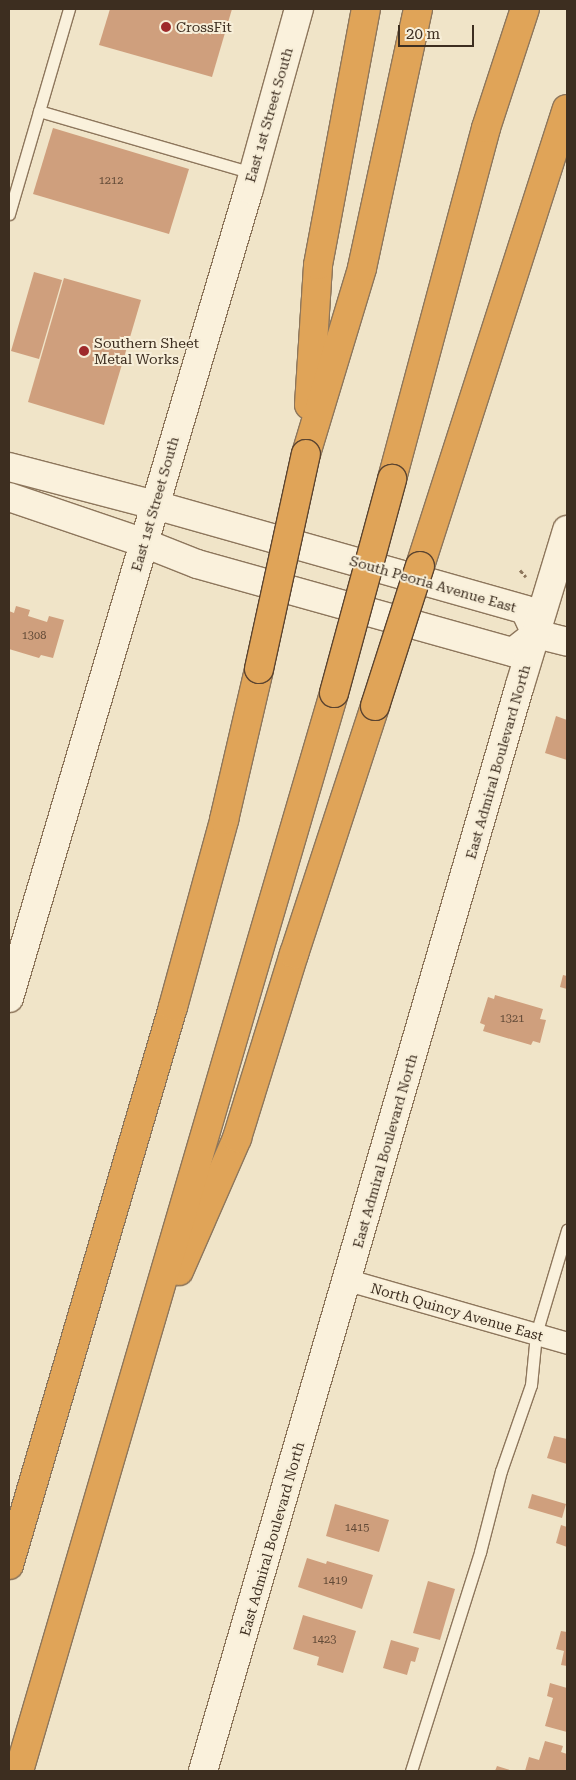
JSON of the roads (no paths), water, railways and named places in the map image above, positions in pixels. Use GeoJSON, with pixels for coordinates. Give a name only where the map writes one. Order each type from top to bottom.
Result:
{"type":"FeatureCollection","features":[{"type":"Feature","properties":{"kind":"highway"},"geometry":{"type":"LineString","coordinates":[[306,454],[318,265],[366,9]]}},
{"type":"Feature","properties":{"kind":"highway"},"geometry":{"type":"LineString","coordinates":[[9,1566],[173,1007],[224,820],[306,454],[362,268],[418,9]]}},
{"type":"Feature","properties":{"kind":"highway"},"geometry":{"type":"LineString","coordinates":[[19,1771],[334,693],[486,128],[511,9]]}},
{"type":"Feature","properties":{"kind":"highway"},"geometry":{"type":"LineString","coordinates":[[486,128],[525,9]]}},
{"type":"Feature","properties":{"kind":"highway"},"geometry":{"type":"LineString","coordinates":[[135,1372],[237,1138],[294,954],[567,109]]}},
{"type":"Feature","properties":{"kind":"highway"},"geometry":{"type":"LineString","coordinates":[[532,215],[567,146]]}},
{"type":"Feature","properties":{"kind":"main road","name":"East 1st Street South"},"geometry":{"type":"LineString","coordinates":[[9,998],[253,172],[298,9]]}},
{"type":"Feature","properties":{"kind":"main road","name":"South Peoria Avenue East"},"geometry":{"type":"LineString","coordinates":[[9,467],[155,505],[525,610],[536,634]]}},
{"type":"Feature","properties":{"kind":"main road"},"geometry":{"type":"LineString","coordinates":[[9,497],[144,543],[197,564],[513,652],[536,634],[567,642]]}},
{"type":"Feature","properties":{"kind":"main road","name":"East Admiral Boulevard North"},"geometry":{"type":"LineString","coordinates":[[204,1771],[567,530]]}},
{"type":"Feature","properties":{"kind":"street","name":"North Quincy Avenue East"},"geometry":{"type":"LineString","coordinates":[[348,1280],[567,1343]]}},
{"type":"Feature","properties":{"kind":"lane"},"geometry":{"type":"LineString","coordinates":[[9,214],[69,9]]}},
{"type":"Feature","properties":{"kind":"lane"},"geometry":{"type":"LineString","coordinates":[[39,111],[253,172]]}},
{"type":"Feature","properties":{"kind":"lane"},"geometry":{"type":"LineString","coordinates":[[411,1771],[480,1552],[501,1471],[531,1385],[536,1334],[567,1230]]}},
{"type":"Feature","properties":{"kind":"place","name":"CrossFit"},"geometry":{"type":"Point","coordinates":[166,27]}},
{"type":"Feature","properties":{"kind":"place","name":"Southern Sheet Metal Works"},"geometry":{"type":"Point","coordinates":[84,351]}}]}
